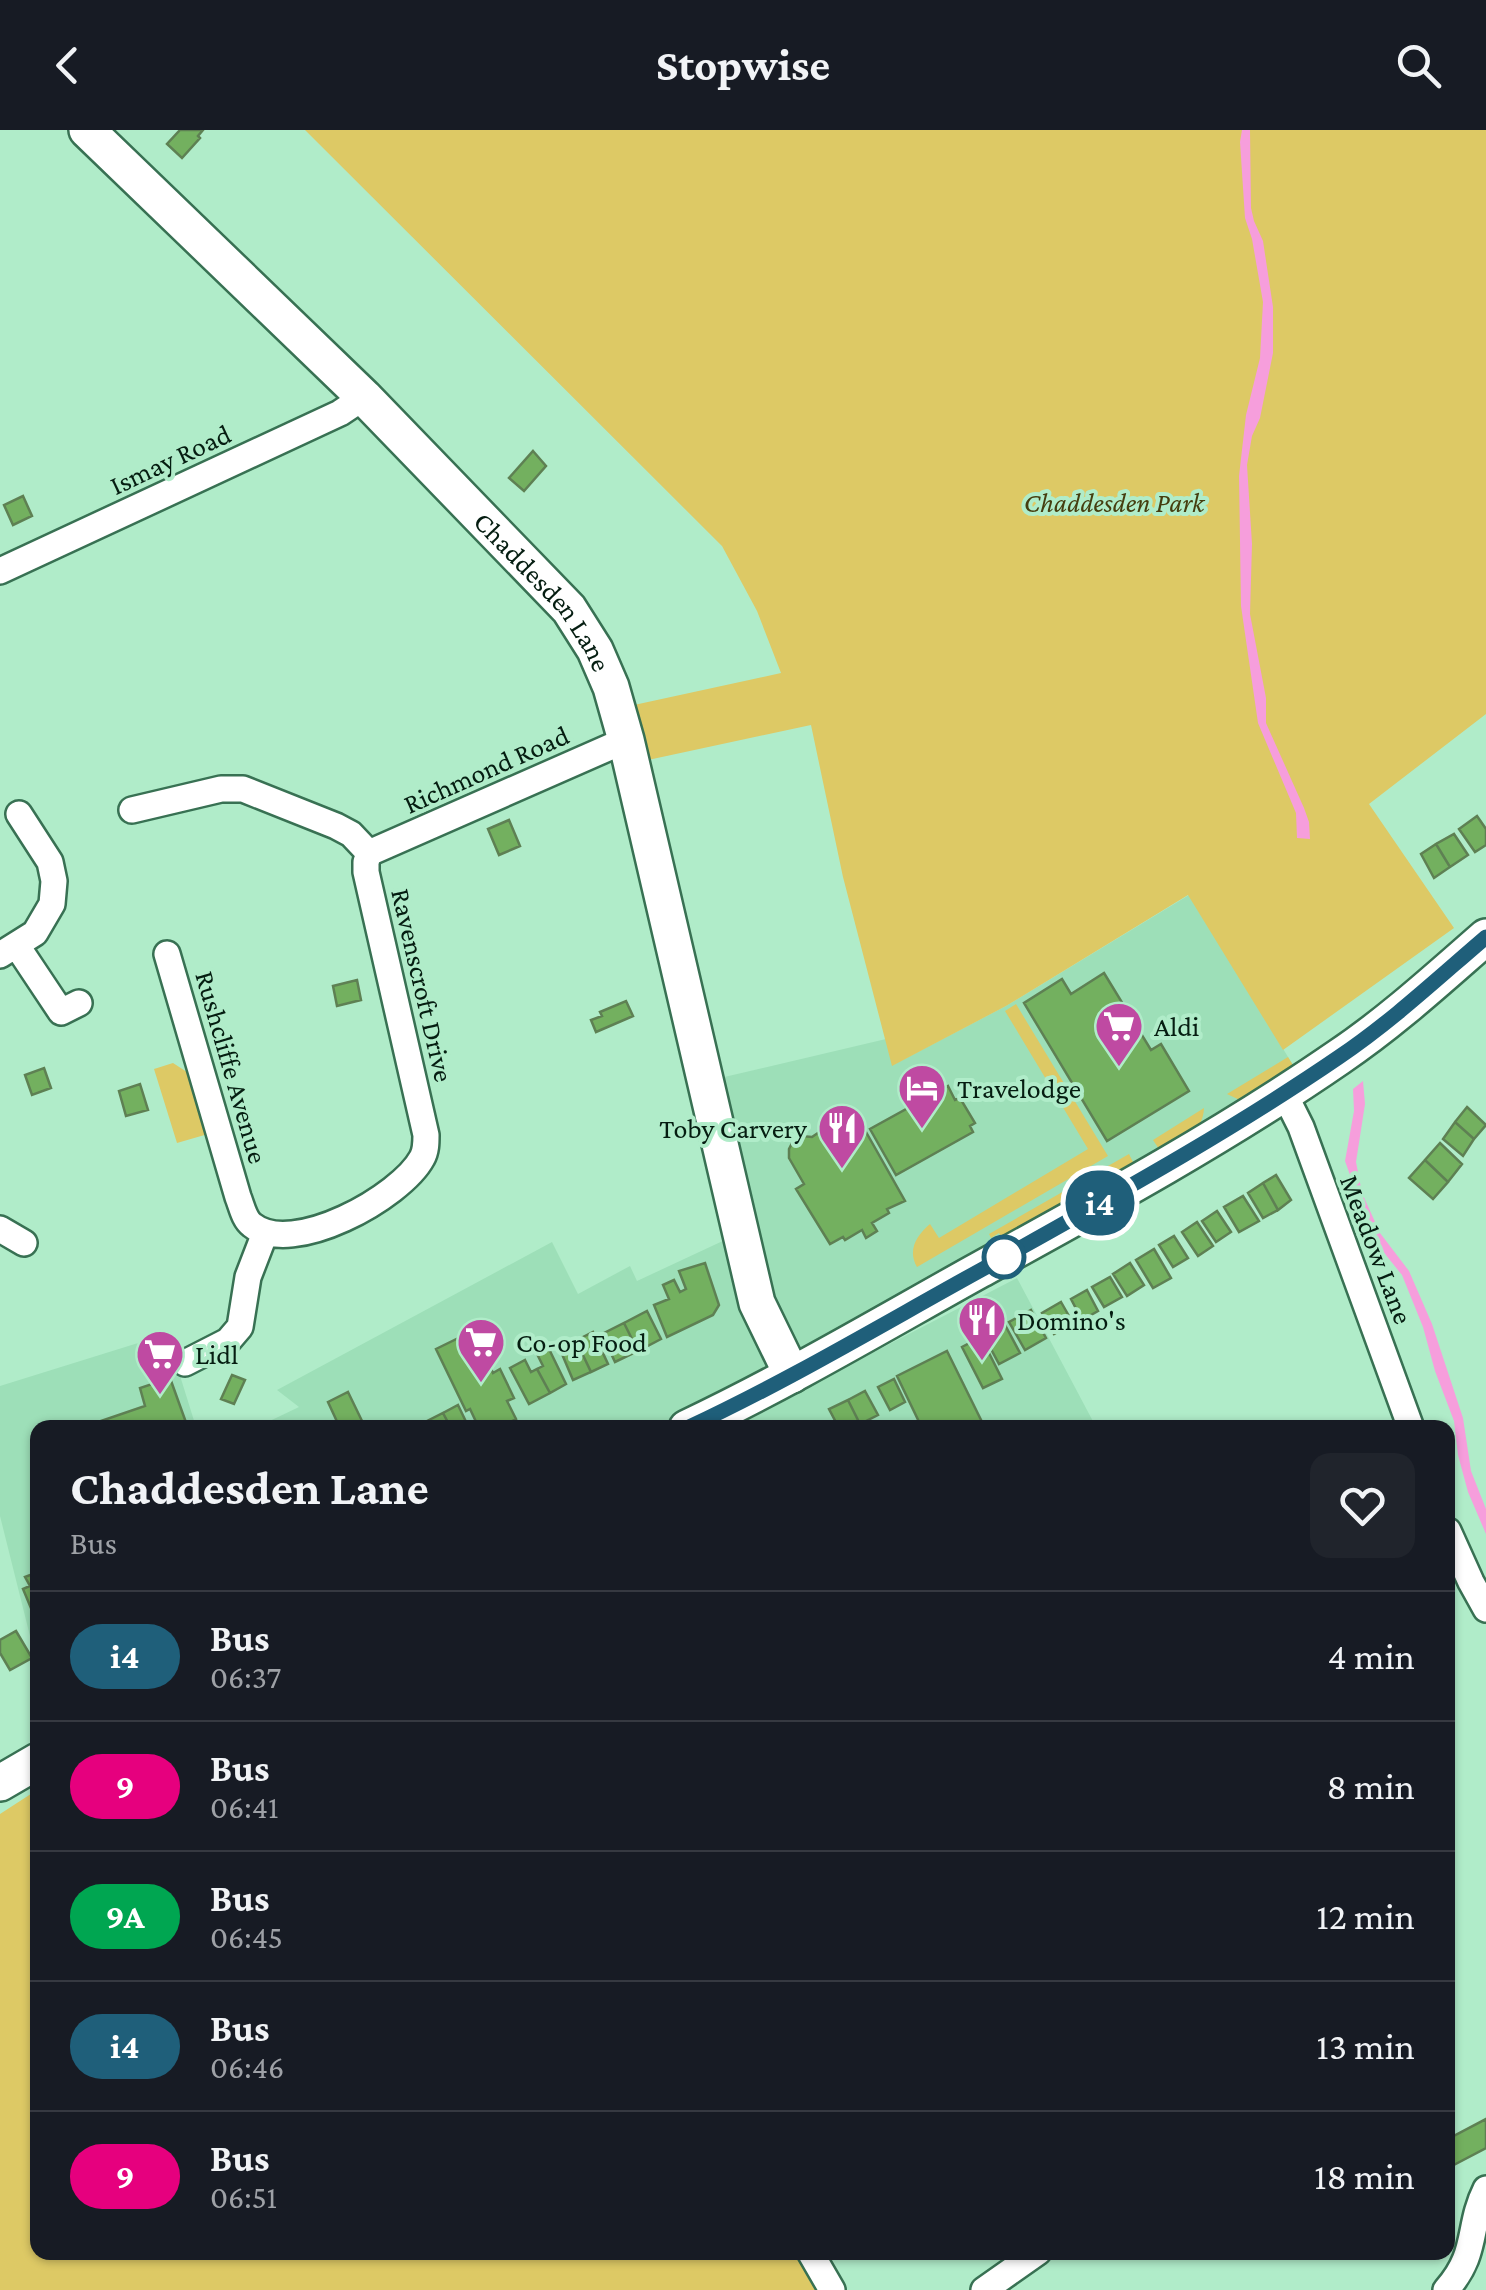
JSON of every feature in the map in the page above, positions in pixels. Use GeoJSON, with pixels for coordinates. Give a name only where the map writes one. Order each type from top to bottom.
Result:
{"type":"FeatureCollection","features":[{"type":"Feature","properties":{"kind":"street","name":"Chaddesden Lane"},"geometry":{"type":"LineString","coordinates":[[86,130],[364,397],[569,608],[595,650],[611,687],[626,740],[757,1303],[792,1376]]}},
{"type":"Feature","properties":{"kind":"street","name":"Ismay Road"},"geometry":{"type":"LineString","coordinates":[[0,571],[340,413],[364,397]]}},
{"type":"Feature","properties":{"kind":"street","name":"Richmond Road"},"geometry":{"type":"LineString","coordinates":[[369,853],[626,740]]}},
{"type":"Feature","properties":{"kind":"street"},"geometry":{"type":"LineString","coordinates":[[132,810],[221,789],[244,789],[336,826],[351,834],[369,853]]}},
{"type":"Feature","properties":{"kind":"street"},"geometry":{"type":"LineString","coordinates":[[19,814],[50,862],[54,881],[48,914],[35,933],[8,951],[60,1012],[79,1003]]}},
{"type":"Feature","properties":{"kind":"street","name":"Ravenscroft Drive"},"geometry":{"type":"LineString","coordinates":[[264,1233],[293,1236],[342,1219],[408,1175],[425,1149],[420,1104],[366,872],[369,853]]}},
{"type":"Feature","properties":{"kind":"street"},"geometry":{"type":"LineString","coordinates":[[704,1420],[792,1376],[1141,1180],[1284,1094],[1354,1046],[1486,937]]}},
{"type":"Feature","properties":{"kind":"street","name":"Rushcliffe Avenue"},"geometry":{"type":"LineString","coordinates":[[167,954],[238,1197],[246,1220],[264,1233]]}},
{"type":"Feature","properties":{"kind":"street","name":"Meadow Lane"},"geometry":{"type":"LineString","coordinates":[[1284,1094],[1301,1127],[1407,1420]]}},
{"type":"Feature","properties":{"kind":"street"},"geometry":{"type":"LineString","coordinates":[[0,1229],[24,1244]]}},
{"type":"Feature","properties":{"kind":"street"},"geometry":{"type":"LineString","coordinates":[[185,1363],[228,1340],[240,1327],[248,1278],[264,1233]]}},
{"type":"Feature","properties":{"kind":"street"},"geometry":{"type":"LineString","coordinates":[[1455,1547],[1486,1610]]}},
{"type":"Feature","properties":{"kind":"street"},"geometry":{"type":"LineString","coordinates":[[0,1783],[30,1766]]}},
{"type":"Feature","properties":{"kind":"street"},"geometry":{"type":"LineString","coordinates":[[1446,2290],[1466,2261],[1486,2189]]}},
{"type":"Feature","properties":{"kind":"street"},"geometry":{"type":"LineString","coordinates":[[815,2260],[832,2290]]}},
{"type":"Feature","properties":{"kind":"street"},"geometry":{"type":"LineString","coordinates":[[984,2290],[1027,2260]]}},
{"type":"Feature","properties":{"kind":"shaded area"},"geometry":{"type":"Polygon","coordinates":[[[1242,130],[1250,130],[1251,208],[1263,241],[1273,307],[1273,353],[1247,465],[1252,544],[1250,614],[1266,698],[1266,723],[1304,808],[1310,839],[1297,838],[1296,813],[1258,723],[1241,606],[1239,476],[1246,415],[1260,358],[1263,302],[1245,218],[1242,130]]]}},
{"type":"Feature","properties":{"kind":"shaded area"},"geometry":{"type":"Polygon","coordinates":[[[1189,895],[1296,1070],[1264,1093],[744,1387],[675,1420],[272,1420],[299,1407],[277,1390],[552,1242],[578,1294],[630,1266],[637,1281],[727,1239],[720,1078],[886,1039],[893,1065],[1006,1006],[1189,895]]]}},
{"type":"Feature","properties":{"kind":"shaded area"},"geometry":{"type":"Polygon","coordinates":[[[1363,1081],[1365,1104],[1356,1162],[1362,1193],[1380,1233],[1409,1271],[1432,1324],[1463,1418],[1471,1471],[1486,1509],[1486,1534],[1468,1492],[1458,1455],[1455,1420],[1423,1327],[1402,1275],[1373,1239],[1345,1161],[1354,1111],[1353,1089],[1363,1081]]]}},
{"type":"Feature","properties":{"kind":"shaded area"},"geometry":{"type":"Polygon","coordinates":[[[1017,1278],[1092,1420],[742,1420],[1017,1278]]]}},
{"type":"Feature","properties":{"kind":"shaded area"},"geometry":{"type":"Polygon","coordinates":[[[167,1334],[194,1420],[30,1420],[30,1636],[0,1516],[0,1386],[167,1334]]]}},
{"type":"Feature","properties":{"kind":"green space","name":"Chaddesden Park"},"geometry":{"type":"Polygon","coordinates":[[[305,130],[1486,130],[1486,714],[1369,804],[1454,928],[1283,1050],[1188,895],[1006,1006],[892,1066],[843,877],[811,725],[648,760],[634,705],[781,673],[757,611],[722,546],[305,130]]]}},
{"type":"Feature","properties":{"kind":"green space"},"geometry":{"type":"Polygon","coordinates":[[[1016,1004],[1108,1156],[917,1267],[915,1243],[930,1224],[939,1238],[1088,1149],[1005,1011],[1016,1004]]]}},
{"type":"Feature","properties":{"kind":"green space"},"geometry":{"type":"Polygon","coordinates":[[[1288,1057],[1296,1070],[1246,1103],[1227,1094],[1288,1057]]]}},
{"type":"Feature","properties":{"kind":"green space"},"geometry":{"type":"Polygon","coordinates":[[[173,1063],[190,1074],[208,1134],[177,1143],[154,1069],[173,1063]]]}},
{"type":"Feature","properties":{"kind":"green space"},"geometry":{"type":"Polygon","coordinates":[[[1204,1108],[1195,1130],[1161,1152],[1153,1140],[1204,1108]]]}},
{"type":"Feature","properties":{"kind":"green space"},"geometry":{"type":"Polygon","coordinates":[[[1129,1154],[1135,1166],[1004,1242],[999,1233],[991,1238],[989,1234],[1129,1154]]]}},
{"type":"Feature","properties":{"kind":"green space"},"geometry":{"type":"Polygon","coordinates":[[[30,1795],[30,2260],[799,2260],[817,2290],[0,2290],[0,1814],[30,1795]]]}},
{"type":"Feature","properties":{"kind":"building"},"geometry":{"type":"Polygon","coordinates":[[[180,130],[203,130],[182,158],[167,144],[180,130]]]}},
{"type":"Feature","properties":{"kind":"building"},"geometry":{"type":"Polygon","coordinates":[[[533,451],[546,466],[524,491],[509,478],[533,451]]]}},
{"type":"Feature","properties":{"kind":"building"},"geometry":{"type":"Polygon","coordinates":[[[23,496],[32,516],[13,525],[4,505],[23,496]]]}},
{"type":"Feature","properties":{"kind":"building"},"geometry":{"type":"Polygon","coordinates":[[[1477,816],[1486,829],[1486,845],[1475,852],[1459,829],[1477,816]]]}},
{"type":"Feature","properties":{"kind":"building"},"geometry":{"type":"Polygon","coordinates":[[[509,820],[520,846],[499,855],[488,829],[509,820]]]}},
{"type":"Feature","properties":{"kind":"building"},"geometry":{"type":"Polygon","coordinates":[[[1454,834],[1468,855],[1450,867],[1436,844],[1454,834]]]}},
{"type":"Feature","properties":{"kind":"building"},"geometry":{"type":"Polygon","coordinates":[[[1436,844],[1450,867],[1434,878],[1421,854],[1436,844]]]}},
{"type":"Feature","properties":{"kind":"building","name":"Aldi"},"geometry":{"type":"Polygon","coordinates":[[[1104,973],[1151,1050],[1161,1044],[1189,1091],[1107,1141],[1024,1003],[1062,979],[1071,994],[1104,973]]]}},
{"type":"Feature","properties":{"kind":"building"},"geometry":{"type":"Polygon","coordinates":[[[357,980],[361,1000],[337,1006],[333,986],[357,980]]]}},
{"type":"Feature","properties":{"kind":"building"},"geometry":{"type":"Polygon","coordinates":[[[626,1001],[633,1016],[596,1032],[591,1020],[626,1001]]]}},
{"type":"Feature","properties":{"kind":"building"},"geometry":{"type":"Polygon","coordinates":[[[44,1068],[51,1088],[32,1095],[25,1075],[44,1068]]]}},
{"type":"Feature","properties":{"kind":"building"},"geometry":{"type":"Polygon","coordinates":[[[140,1084],[148,1110],[126,1116],[119,1091],[140,1084]]]}},
{"type":"Feature","properties":{"kind":"building","name":"Travelodge"},"geometry":{"type":"Polygon","coordinates":[[[948,1086],[975,1123],[970,1126],[973,1132],[896,1175],[870,1129],[948,1086]]]}},
{"type":"Feature","properties":{"kind":"building"},"geometry":{"type":"Polygon","coordinates":[[[1467,1107],[1486,1125],[1474,1139],[1455,1122],[1467,1107]]]}},
{"type":"Feature","properties":{"kind":"building","name":"Toby Carvery"},"geometry":{"type":"Polygon","coordinates":[[[853,1109],[905,1201],[887,1209],[889,1213],[872,1223],[877,1231],[866,1238],[862,1230],[830,1244],[796,1189],[804,1184],[789,1158],[789,1149],[801,1136],[812,1137],[853,1109]]]}},
{"type":"Feature","properties":{"kind":"building"},"geometry":{"type":"Polygon","coordinates":[[[1455,1122],[1474,1139],[1463,1156],[1443,1139],[1455,1122]]]}},
{"type":"Feature","properties":{"kind":"building"},"geometry":{"type":"Polygon","coordinates":[[[1440,1143],[1462,1164],[1448,1182],[1425,1160],[1440,1143]]]}},
{"type":"Feature","properties":{"kind":"building"},"geometry":{"type":"Polygon","coordinates":[[[1425,1160],[1448,1182],[1433,1199],[1409,1178],[1425,1160]]]}},
{"type":"Feature","properties":{"kind":"building"},"geometry":{"type":"Polygon","coordinates":[[[1276,1175],[1291,1200],[1278,1210],[1263,1183],[1276,1175]]]}},
{"type":"Feature","properties":{"kind":"building"},"geometry":{"type":"Polygon","coordinates":[[[1263,1183],[1278,1210],[1263,1218],[1248,1193],[1263,1183]]]}},
{"type":"Feature","properties":{"kind":"building"},"geometry":{"type":"Polygon","coordinates":[[[1243,1196],[1259,1221],[1239,1232],[1224,1207],[1243,1196]]]}},
{"type":"Feature","properties":{"kind":"building"},"geometry":{"type":"Polygon","coordinates":[[[1217,1211],[1231,1232],[1216,1242],[1202,1221],[1217,1211]]]}},
{"type":"Feature","properties":{"kind":"building"},"geometry":{"type":"Polygon","coordinates":[[[1197,1222],[1213,1246],[1198,1256],[1182,1232],[1197,1222]]]}},
{"type":"Feature","properties":{"kind":"building"},"geometry":{"type":"Polygon","coordinates":[[[1174,1236],[1188,1258],[1173,1267],[1159,1245],[1174,1236]]]}},
{"type":"Feature","properties":{"kind":"building"},"geometry":{"type":"Polygon","coordinates":[[[1154,1249],[1171,1278],[1153,1288],[1136,1260],[1154,1249]]]}},
{"type":"Feature","properties":{"kind":"building"},"geometry":{"type":"Polygon","coordinates":[[[705,1263],[719,1305],[713,1315],[667,1337],[654,1305],[669,1299],[663,1285],[674,1280],[680,1292],[686,1289],[679,1271],[705,1263]]]}},
{"type":"Feature","properties":{"kind":"building"},"geometry":{"type":"Polygon","coordinates":[[[1130,1263],[1144,1285],[1127,1296],[1113,1274],[1130,1263]]]}},
{"type":"Feature","properties":{"kind":"building"},"geometry":{"type":"Polygon","coordinates":[[[1110,1277],[1122,1297],[1104,1307],[1092,1287],[1110,1277]]]}},
{"type":"Feature","properties":{"kind":"building"},"geometry":{"type":"Polygon","coordinates":[[[1087,1290],[1098,1311],[1082,1320],[1071,1299],[1087,1290]]]}},
{"type":"Feature","properties":{"kind":"building"},"geometry":{"type":"Polygon","coordinates":[[[1061,1302],[1073,1323],[1054,1334],[1042,1313],[1061,1302]]]}},
{"type":"Feature","properties":{"kind":"building"},"geometry":{"type":"Polygon","coordinates":[[[1031,1310],[1046,1338],[1025,1350],[1009,1322],[1031,1310]]]}},
{"type":"Feature","properties":{"kind":"building"},"geometry":{"type":"Polygon","coordinates":[[[647,1311],[661,1339],[638,1351],[624,1323],[647,1311]]]}},
{"type":"Feature","properties":{"kind":"building"},"geometry":{"type":"Polygon","coordinates":[[[624,1323],[638,1351],[615,1362],[602,1334],[624,1323]]]}},
{"type":"Feature","properties":{"kind":"building"},"geometry":{"type":"Polygon","coordinates":[[[1004,1323],[1020,1353],[999,1364],[983,1334],[1004,1323]]]}},
{"type":"Feature","properties":{"kind":"building","name":"Co-op Food"},"geometry":{"type":"Polygon","coordinates":[[[473,1331],[493,1373],[500,1369],[514,1398],[507,1401],[516,1419],[475,1420],[470,1409],[466,1411],[436,1349],[473,1331]]]}},
{"type":"Feature","properties":{"kind":"building"},"geometry":{"type":"Polygon","coordinates":[[[593,1332],[608,1364],[591,1372],[580,1349],[585,1347],[581,1338],[593,1332]]]}},
{"type":"Feature","properties":{"kind":"building","name":"Domino's"},"geometry":{"type":"Polygon","coordinates":[[[981,1337],[1002,1379],[983,1388],[962,1347],[981,1337]]]}},
{"type":"Feature","properties":{"kind":"building"},"geometry":{"type":"Polygon","coordinates":[[[572,1342],[576,1351],[580,1349],[591,1372],[573,1380],[559,1347],[572,1342]]]}},
{"type":"Feature","properties":{"kind":"building"},"geometry":{"type":"Polygon","coordinates":[[[549,1349],[566,1384],[550,1393],[537,1369],[543,1366],[537,1354],[549,1349]]]}},
{"type":"Feature","properties":{"kind":"building"},"geometry":{"type":"Polygon","coordinates":[[[947,1351],[981,1420],[918,1420],[897,1376],[947,1351]]]}},
{"type":"Feature","properties":{"kind":"building"},"geometry":{"type":"Polygon","coordinates":[[[525,1360],[531,1372],[537,1369],[550,1393],[529,1404],[510,1368],[525,1360]]]}},
{"type":"Feature","properties":{"kind":"building"},"geometry":{"type":"Polygon","coordinates":[[[232,1375],[245,1380],[234,1404],[221,1399],[232,1375]]]}},
{"type":"Feature","properties":{"kind":"building","name":"Lidl"},"geometry":{"type":"Polygon","coordinates":[[[170,1378],[185,1420],[104,1420],[145,1406],[140,1388],[170,1378]]]}},
{"type":"Feature","properties":{"kind":"building"},"geometry":{"type":"Polygon","coordinates":[[[894,1379],[905,1402],[890,1410],[878,1387],[894,1379]]]}},
{"type":"Feature","properties":{"kind":"building"},"geometry":{"type":"Polygon","coordinates":[[[865,1391],[878,1415],[858,1420],[848,1400],[865,1391]]]}},
{"type":"Feature","properties":{"kind":"building"},"geometry":{"type":"Polygon","coordinates":[[[348,1392],[362,1420],[336,1420],[328,1402],[348,1392]]]}},
{"type":"Feature","properties":{"kind":"building"},"geometry":{"type":"Polygon","coordinates":[[[848,1400],[858,1420],[835,1420],[829,1409],[848,1400]]]}},
{"type":"Feature","properties":{"kind":"building"},"geometry":{"type":"Polygon","coordinates":[[[458,1405],[465,1420],[447,1420],[443,1413],[458,1405]]]}},
{"type":"Feature","properties":{"kind":"building"},"geometry":{"type":"Polygon","coordinates":[[[30,1586],[30,1606],[23,1589],[30,1586]]]}},
{"type":"Feature","properties":{"kind":"building"},"geometry":{"type":"Polygon","coordinates":[[[16,1631],[30,1659],[10,1670],[0,1653],[0,1640],[16,1631]]]}},
{"type":"Feature","properties":{"kind":"building"},"geometry":{"type":"Polygon","coordinates":[[[1486,2119],[1486,2148],[1455,2164],[1455,2135],[1486,2119]]]}},
{"type":"Feature","properties":{"kind":"bus line","name":"i4"},"geometry":{"type":"LineString","coordinates":[[704,1420],[829,1356],[1229,1128],[1341,1056],[1486,937]]}},
{"type":"Feature","properties":{"kind":"place","name":"Aldi"},"geometry":{"type":"Point","coordinates":[1119,1068]}},
{"type":"Feature","properties":{"kind":"place","name":"Travelodge"},"geometry":{"type":"Point","coordinates":[922,1130]}},
{"type":"Feature","properties":{"kind":"place","name":"Toby Carvery"},"geometry":{"type":"Point","coordinates":[842,1170]}},
{"type":"Feature","properties":{"kind":"place","name":"Domino's"},"geometry":{"type":"Point","coordinates":[982,1362]}},
{"type":"Feature","properties":{"kind":"place","name":"Co-op Food"},"geometry":{"type":"Point","coordinates":[481,1384]}},
{"type":"Feature","properties":{"kind":"place","name":"Lidl"},"geometry":{"type":"Point","coordinates":[160,1396]}}]}
